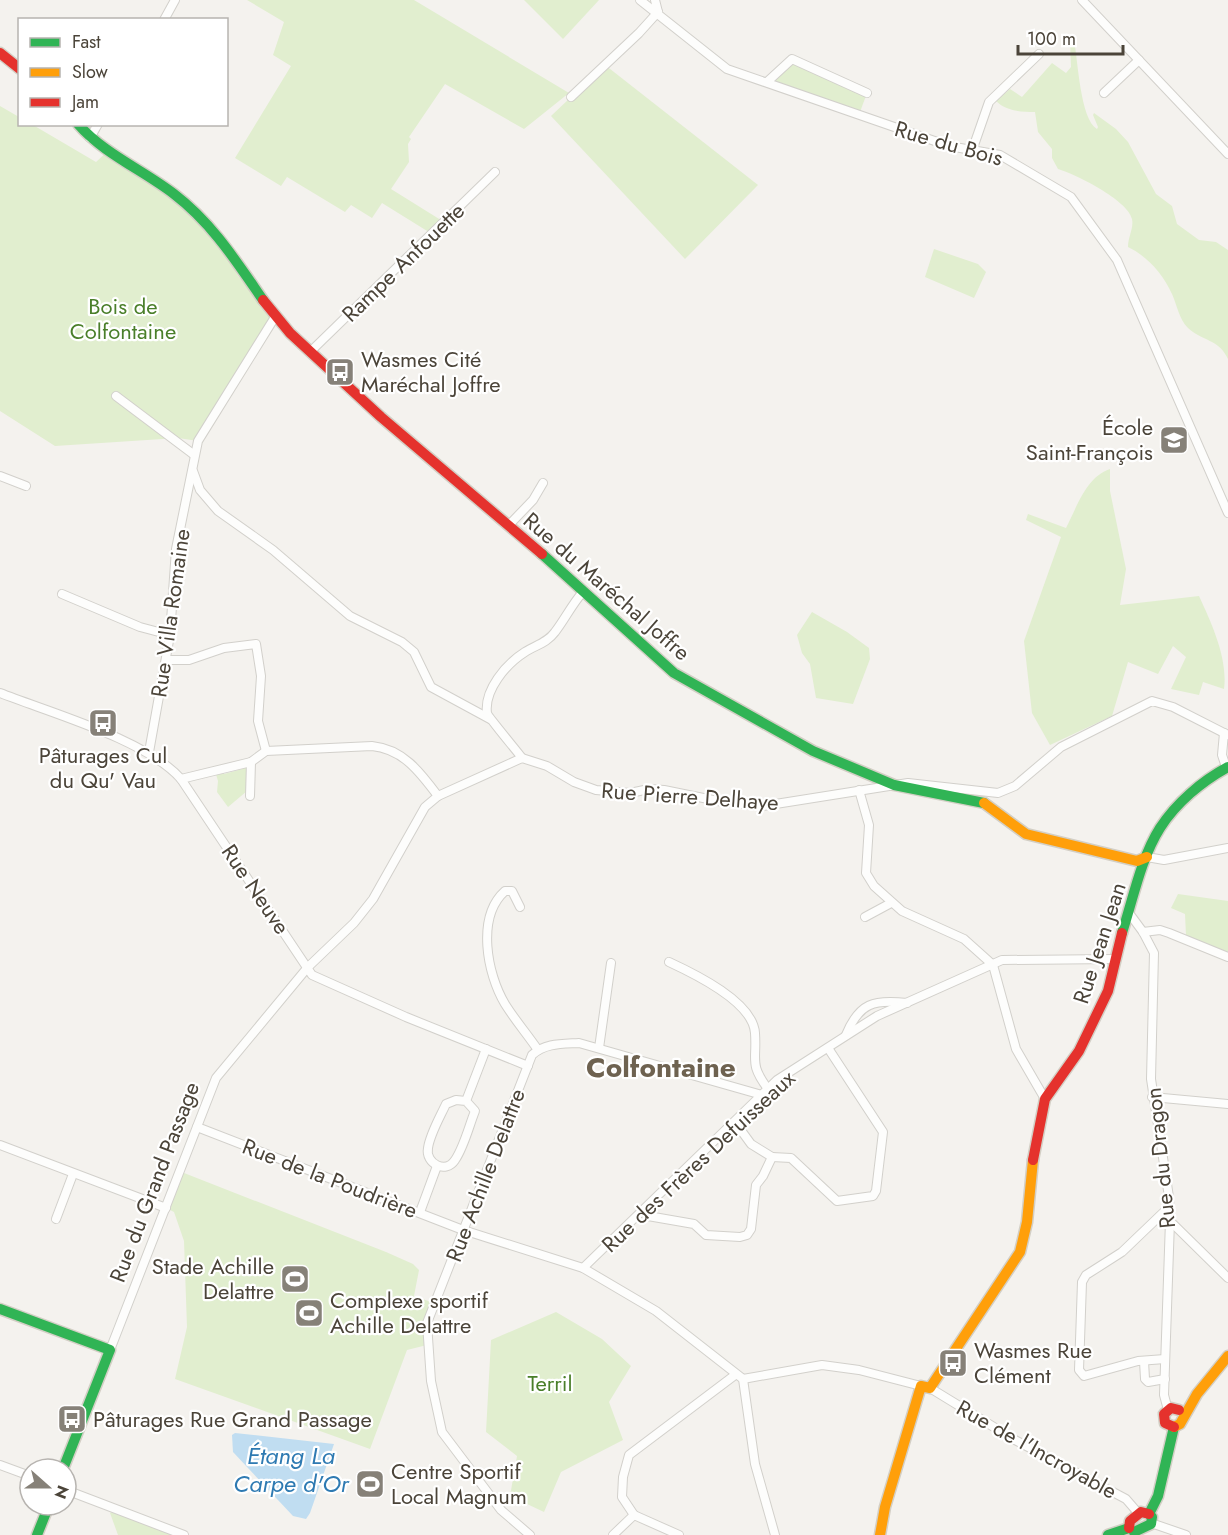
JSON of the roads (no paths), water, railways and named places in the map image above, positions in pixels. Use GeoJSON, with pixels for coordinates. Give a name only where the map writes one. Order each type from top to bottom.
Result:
{"type":"FeatureCollection","features":[{"type":"Feature","properties":{"kind":"street"},"geometry":{"type":"LineString","coordinates":[[165,18],[175,0]]}},
{"type":"Feature","properties":{"kind":"street","name":"Rue du Bois"},"geometry":{"type":"LineString","coordinates":[[640,0],[658,12],[719,65],[942,143],[973,148],[1007,158],[1055,186],[1082,208],[1106,241],[1122,270],[1228,513]]}},
{"type":"Feature","properties":{"kind":"street"},"geometry":{"type":"LineString","coordinates":[[571,97],[658,12],[655,0]]}},
{"type":"Feature","properties":{"kind":"street"},"geometry":{"type":"LineString","coordinates":[[1082,0],[1228,154]]}},
{"type":"Feature","properties":{"kind":"street"},"geometry":{"type":"LineString","coordinates":[[0,53],[18,67]]}},
{"type":"Feature","properties":{"kind":"street"},"geometry":{"type":"LineString","coordinates":[[973,148],[989,102],[1039,54]]}},
{"type":"Feature","properties":{"kind":"street"},"geometry":{"type":"LineString","coordinates":[[767,82],[792,58],[867,93]]}},
{"type":"Feature","properties":{"kind":"street"},"geometry":{"type":"LineString","coordinates":[[1104,93],[1139,60]]}},
{"type":"Feature","properties":{"kind":"street","name":"Rue du Maréchal Joffre"},"geometry":{"type":"LineString","coordinates":[[80,126],[90,138],[174,194],[204,220],[217,234],[275,317],[310,352],[388,423],[509,525],[582,594],[674,674],[813,751],[894,785],[986,803],[1026,834],[1137,861],[1147,857],[1164,860],[1228,848]]}},
{"type":"Feature","properties":{"kind":"street"},"geometry":{"type":"LineString","coordinates":[[90,138],[97,126]]}},
{"type":"Feature","properties":{"kind":"street","name":"Rampe Anfouette"},"geometry":{"type":"LineString","coordinates":[[310,352],[495,172]]}},
{"type":"Feature","properties":{"kind":"street","name":"Rue Villa Romaine"},"geometry":{"type":"LineString","coordinates":[[149,752],[167,660],[176,549],[188,497],[191,463],[198,441],[275,317]]}},
{"type":"Feature","properties":{"kind":"street"},"geometry":{"type":"LineString","coordinates":[[116,396],[194,454]]}},
{"type":"Feature","properties":{"kind":"street"},"geometry":{"type":"LineString","coordinates":[[182,779],[251,762],[266,751],[333,749],[354,745],[389,748],[418,770],[438,796],[492,769],[522,758],[504,733],[490,719],[431,687],[414,652],[402,642],[350,616],[273,550],[218,511],[200,490],[191,463]]}},
{"type":"Feature","properties":{"kind":"street"},"geometry":{"type":"LineString","coordinates":[[0,476],[26,486]]}},
{"type":"Feature","properties":{"kind":"street"},"geometry":{"type":"LineString","coordinates":[[509,525],[533,500],[543,483]]}},
{"type":"Feature","properties":{"kind":"street"},"geometry":{"type":"LineString","coordinates":[[63,594],[140,627],[170,635]]}},
{"type":"Feature","properties":{"kind":"street"},"geometry":{"type":"LineString","coordinates":[[490,719],[487,713],[491,693],[499,676],[526,651],[543,644],[582,594]]}},
{"type":"Feature","properties":{"kind":"street"},"geometry":{"type":"LineString","coordinates":[[167,660],[189,660],[224,648],[256,644],[261,676],[258,721],[266,751]]}},
{"type":"Feature","properties":{"kind":"street","name":"Rue Neuve"},"geometry":{"type":"LineString","coordinates":[[0,693],[149,752],[169,765],[182,779],[312,975],[528,1066]]}},
{"type":"Feature","properties":{"kind":"street","name":"Rue Pierre Delhaye"},"geometry":{"type":"LineString","coordinates":[[522,758],[547,766],[574,782],[596,790],[613,793],[664,790],[723,802],[763,806],[894,785],[933,784],[998,793],[1015,786],[1061,747],[1152,701],[1173,708],[1226,734]]}},
{"type":"Feature","properties":{"kind":"street"},"geometry":{"type":"LineString","coordinates":[[1226,734],[1222,755],[1227,767]]}},
{"type":"Feature","properties":{"kind":"street"},"geometry":{"type":"LineString","coordinates":[[250,796],[251,762]]}},
{"type":"Feature","properties":{"kind":"street","name":"Rue Jean Jean"},"geometry":{"type":"LineString","coordinates":[[1044,1099],[1079,1051],[1108,991],[1129,913],[1147,857],[1160,828],[1204,780],[1227,767]]}},
{"type":"Feature","properties":{"kind":"street"},"geometry":{"type":"LineString","coordinates":[[859,790],[869,825],[866,873],[874,886],[902,911],[964,939],[993,965],[1016,1049],[1044,1099],[1034,1148],[1028,1222],[1020,1252],[926,1387],[885,1507],[880,1535]]}},
{"type":"Feature","properties":{"kind":"street","name":"Rue du Grand Passage"},"geometry":{"type":"LineString","coordinates":[[68,1457],[216,1078],[308,967],[354,923],[373,899],[425,807],[438,796]]}},
{"type":"Feature","properties":{"kind":"street"},"geometry":{"type":"LineString","coordinates":[[519,907],[512,891],[506,891],[499,897],[489,917],[488,954],[504,1002],[538,1050],[557,1044],[579,1043],[765,1092]]}},
{"type":"Feature","properties":{"kind":"street"},"geometry":{"type":"LineString","coordinates":[[865,918],[891,903]]}},
{"type":"Feature","properties":{"kind":"street","name":"Rue du Dragon"},"geometry":{"type":"LineString","coordinates":[[1129,913],[1143,932],[1154,953],[1152,1097],[1170,1221],[1164,1398],[1177,1413]]}},
{"type":"Feature","properties":{"kind":"street"},"geometry":{"type":"LineString","coordinates":[[1143,932],[1160,930],[1228,957]]}},
{"type":"Feature","properties":{"kind":"street","name":"Rue des Frères Defuisseaux"},"geometry":{"type":"LineString","coordinates":[[583,1268],[645,1211],[777,1080],[877,1016],[1002,960],[1115,959]]}},
{"type":"Feature","properties":{"kind":"street"},"geometry":{"type":"LineString","coordinates":[[669,962],[721,991],[748,1013],[755,1031],[753,1064],[765,1092]]}},
{"type":"Feature","properties":{"kind":"street"},"geometry":{"type":"LineString","coordinates":[[599,1048],[604,1026],[611,963]]}},
{"type":"Feature","properties":{"kind":"street","name":"Rue des Frères Defuisseaux"},"geometry":{"type":"LineString","coordinates":[[846,1036],[852,1021],[861,1009],[878,1001],[908,1003]]}},
{"type":"Feature","properties":{"kind":"street"},"geometry":{"type":"LineString","coordinates":[[735,1122],[751,1144],[772,1157],[791,1158],[837,1200],[873,1196],[876,1191],[883,1132],[828,1048]]}},
{"type":"Feature","properties":{"kind":"street"},"geometry":{"type":"LineString","coordinates":[[466,1101],[486,1049]]}},
{"type":"Feature","properties":{"kind":"street","name":"Rue Achille Delattre"},"geometry":{"type":"LineString","coordinates":[[530,1535],[501,1510],[442,1432],[431,1381],[427,1323],[532,1055],[538,1050]]}},
{"type":"Feature","properties":{"kind":"street"},"geometry":{"type":"LineString","coordinates":[[1152,1097],[1228,1104]]}},
{"type":"Feature","properties":{"kind":"street"},"geometry":{"type":"LineString","coordinates":[[456,1100],[466,1101],[475,1111],[455,1161],[446,1167],[437,1167],[431,1161],[427,1149],[446,1104],[456,1100]]}},
{"type":"Feature","properties":{"kind":"street","name":"Rue de la Poudrière"},"geometry":{"type":"LineString","coordinates":[[197,1127],[463,1230],[583,1268],[656,1311],[739,1377]]}},
{"type":"Feature","properties":{"kind":"street"},"geometry":{"type":"LineString","coordinates":[[1,1149],[166,1208]]}},
{"type":"Feature","properties":{"kind":"street"},"geometry":{"type":"LineString","coordinates":[[645,1211],[648,1216],[694,1224],[706,1235],[740,1238],[747,1235],[751,1229],[756,1185],[772,1157]]}},
{"type":"Feature","properties":{"kind":"street"},"geometry":{"type":"LineString","coordinates":[[420,1212],[437,1167]]}},
{"type":"Feature","properties":{"kind":"street"},"geometry":{"type":"LineString","coordinates":[[56,1219],[73,1174]]}},
{"type":"Feature","properties":{"kind":"street"},"geometry":{"type":"LineString","coordinates":[[1165,1359],[1144,1361],[1084,1376],[1079,1370],[1082,1282],[1086,1275],[1122,1252],[1169,1208]]}},
{"type":"Feature","properties":{"kind":"street"},"geometry":{"type":"LineString","coordinates":[[1170,1221],[1228,1278]]}},
{"type":"Feature","properties":{"kind":"street"},"geometry":{"type":"LineString","coordinates":[[0,1308],[110,1350]]}},
{"type":"Feature","properties":{"kind":"street"},"geometry":{"type":"LineString","coordinates":[[1177,1413],[1180,1424],[1174,1427],[1167,1425],[1164,1420],[1192,1401],[1228,1356]]}},
{"type":"Feature","properties":{"kind":"street"},"geometry":{"type":"LineString","coordinates":[[1144,1361],[1145,1378],[1148,1382],[1165,1379]]}},
{"type":"Feature","properties":{"kind":"street","name":"Rue de l'Incroyable"},"geometry":{"type":"LineString","coordinates":[[739,1377],[822,1365],[859,1370],[926,1387],[1015,1440],[1126,1499],[1146,1517]]}},
{"type":"Feature","properties":{"kind":"street"},"geometry":{"type":"LineString","coordinates":[[678,1535],[634,1515],[622,1497],[623,1477],[629,1455],[739,1377],[755,1464],[775,1535]]}},
{"type":"Feature","properties":{"kind":"street"},"geometry":{"type":"LineString","coordinates":[[1146,1517],[1158,1496],[1174,1427]]}},
{"type":"Feature","properties":{"kind":"street"},"geometry":{"type":"LineString","coordinates":[[0,1465],[18,1472]]}},
{"type":"Feature","properties":{"kind":"street"},"geometry":{"type":"LineString","coordinates":[[78,1495],[184,1535]]}},
{"type":"Feature","properties":{"kind":"street"},"geometry":{"type":"LineString","coordinates":[[614,1535],[634,1515]]}},
{"type":"Feature","properties":{"kind":"street"},"geometry":{"type":"LineString","coordinates":[[36,1535],[44,1517]]}},
{"type":"Feature","properties":{"kind":"street"},"geometry":{"type":"LineString","coordinates":[[1108,1535],[1132,1531],[1130,1521],[1146,1517],[1186,1535]]}},
{"type":"Feature","properties":{"kind":"water","name":"Étang La Carpe d'Or"},"geometry":{"type":"Polygon","coordinates":[[[235,1433],[334,1444],[306,1519],[293,1516],[233,1452],[232,1435],[235,1433]]]}},
{"type":"Feature","properties":{"kind":"place","name":"Wasmes Cité Maréchal Joffre"},"geometry":{"type":"Point","coordinates":[340,372]}},
{"type":"Feature","properties":{"kind":"place","name":"École Saint-François"},"geometry":{"type":"Point","coordinates":[1174,440]}},
{"type":"Feature","properties":{"kind":"place","name":"Pâturages Cul du Qu' Vau"},"geometry":{"type":"Point","coordinates":[103,723]}},
{"type":"Feature","properties":{"kind":"place","name":"Stade Achille Delattre"},"geometry":{"type":"Point","coordinates":[295,1279]}},
{"type":"Feature","properties":{"kind":"place","name":"Complexe sportif Achille Delattre"},"geometry":{"type":"Point","coordinates":[309,1313]}},
{"type":"Feature","properties":{"kind":"place","name":"Wasmes Rue Clément"},"geometry":{"type":"Point","coordinates":[953,1363]}},
{"type":"Feature","properties":{"kind":"place","name":"Pâturages Rue Grand Passage"},"geometry":{"type":"Point","coordinates":[72,1419]}},
{"type":"Feature","properties":{"kind":"place","name":"Centre Sportif Local Magnum"},"geometry":{"type":"Point","coordinates":[370,1484]}},
{"type":"Feature","properties":{"kind":"district","name":"Colfontaine"},"geometry":{"type":"Point","coordinates":[661,1067]}},
{"type":"Feature","properties":{"kind":"park label","name":"Bois de Colfontaine"},"geometry":{"type":"Point","coordinates":[123,318]}},
{"type":"Feature","properties":{"kind":"park label","name":"Terril"},"geometry":{"type":"Point","coordinates":[550,1383]}}]}
